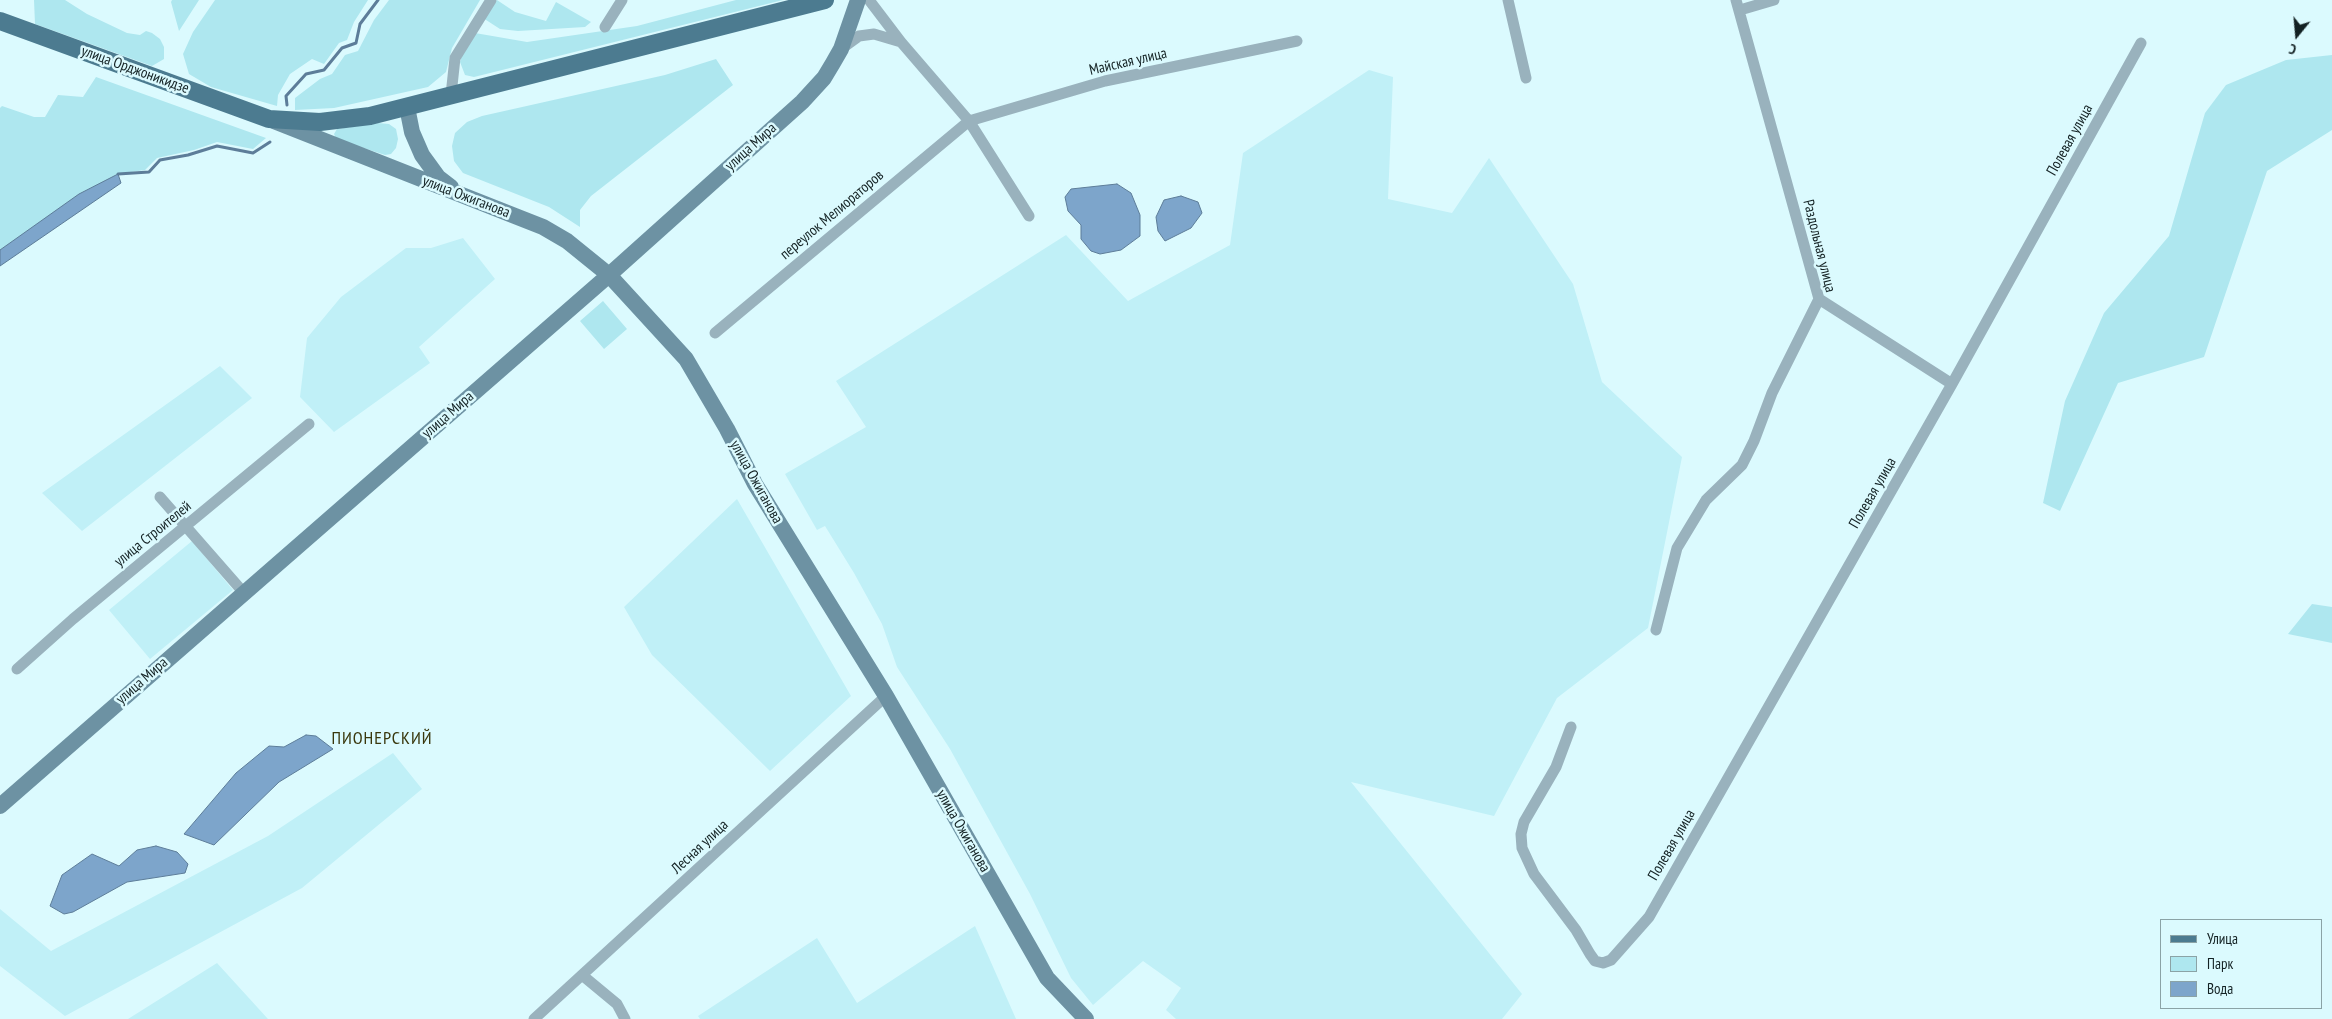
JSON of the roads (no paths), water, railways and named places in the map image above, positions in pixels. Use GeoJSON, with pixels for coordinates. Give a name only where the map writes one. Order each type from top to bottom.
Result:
{"type":"FeatureCollection","features":[{"type":"Feature","properties":{"kind":"main road","name":"улица Орджоникидзе"},"geometry":{"type":"LineString","coordinates":[[0,21],[269,119],[295,122],[345,120],[406,107],[824,0]]}},
{"type":"Feature","properties":{"kind":"street"},"geometry":{"type":"LineString","coordinates":[[451,95],[455,58],[491,0]]}},
{"type":"Feature","properties":{"kind":"street"},"geometry":{"type":"LineString","coordinates":[[605,27],[622,0]]}},
{"type":"Feature","properties":{"kind":"street","name":"улица Мира"},"geometry":{"type":"LineString","coordinates":[[1,804],[609,275],[802,102],[824,78],[841,49],[858,0]]}},
{"type":"Feature","properties":{"kind":"street"},"geometry":{"type":"LineString","coordinates":[[869,0],[901,42],[968,120],[1029,216]]}},
{"type":"Feature","properties":{"kind":"street"},"geometry":{"type":"LineString","coordinates":[[1508,0],[1526,78]]}},
{"type":"Feature","properties":{"kind":"street"},"geometry":{"type":"LineString","coordinates":[[1738,5],[1774,0]]}},
{"type":"Feature","properties":{"kind":"street","name":"Раздольная улица"},"geometry":{"type":"LineString","coordinates":[[1656,630],[1677,548],[1706,500],[1742,465],[1772,393],[1819,299],[1754,70],[1738,5]]}},
{"type":"Feature","properties":{"kind":"street"},"geometry":{"type":"LineString","coordinates":[[841,49],[859,36],[874,34],[901,42]]}},
{"type":"Feature","properties":{"kind":"street","name":"Майская улица"},"geometry":{"type":"LineString","coordinates":[[968,120],[1105,81],[1297,41]]}},
{"type":"Feature","properties":{"kind":"street","name":"Полевая улица"},"geometry":{"type":"LineString","coordinates":[[1571,727],[1556,767],[1524,822],[1520,834],[1522,848],[1534,874],[1576,930],[1595,961],[1603,963],[1611,960],[1649,916],[1952,384],[2141,43]]}},
{"type":"Feature","properties":{"kind":"street"},"geometry":{"type":"LineString","coordinates":[[406,107],[412,132],[422,156],[438,177],[458,194]]}},
{"type":"Feature","properties":{"kind":"street","name":"улица Ожиганова"},"geometry":{"type":"LineString","coordinates":[[269,119],[543,228],[567,241],[609,275],[686,359],[727,429],[755,484],[886,696],[1047,978],[1086,1019]]}},
{"type":"Feature","properties":{"kind":"street","name":"переулок Мелиораторов"},"geometry":{"type":"LineString","coordinates":[[715,333],[968,120]]}},
{"type":"Feature","properties":{"kind":"street"},"geometry":{"type":"LineString","coordinates":[[1819,299],[1952,384]]}},
{"type":"Feature","properties":{"kind":"street","name":"улица Строителей"},"geometry":{"type":"LineString","coordinates":[[17,669],[73,619],[309,424]]}},
{"type":"Feature","properties":{"kind":"street"},"geometry":{"type":"LineString","coordinates":[[160,497],[244,593]]}},
{"type":"Feature","properties":{"kind":"street","name":"Лесная улица"},"geometry":{"type":"LineString","coordinates":[[534,1019],[886,696]]}},
{"type":"Feature","properties":{"kind":"street"},"geometry":{"type":"LineString","coordinates":[[582,975],[617,1004],[625,1019]]}},
{"type":"Feature","properties":{"kind":"water"},"geometry":{"type":"Polygon","coordinates":[[[118,174],[121,183],[0,266],[0,250],[79,194],[118,174]]]}},
{"type":"Feature","properties":{"kind":"water"},"geometry":{"type":"Polygon","coordinates":[[[1117,184],[1131,193],[1140,215],[1140,236],[1121,250],[1100,254],[1091,251],[1081,239],[1081,225],[1068,211],[1065,197],[1071,189],[1117,184]]]}},
{"type":"Feature","properties":{"kind":"water"},"geometry":{"type":"Polygon","coordinates":[[[1181,196],[1198,202],[1202,213],[1191,228],[1165,241],[1158,231],[1156,217],[1164,200],[1181,196]]]}},
{"type":"Feature","properties":{"kind":"water"},"geometry":{"type":"Polygon","coordinates":[[[306,735],[316,736],[333,749],[279,782],[214,845],[184,834],[236,773],[269,746],[284,747],[306,735]]]}},
{"type":"Feature","properties":{"kind":"water"},"geometry":{"type":"Polygon","coordinates":[[[156,846],[177,852],[188,864],[185,873],[127,882],[73,912],[64,914],[50,906],[62,875],[92,854],[119,866],[137,850],[156,846]]]}},
{"type":"Feature","properties":{"kind":"waterway"},"geometry":{"type":"LineString","coordinates":[[287,105],[286,96],[306,74],[324,70],[342,48],[356,43],[360,24],[378,0]]}},
{"type":"Feature","properties":{"kind":"waterway"},"geometry":{"type":"LineString","coordinates":[[118,174],[149,172],[160,160],[188,155],[217,146],[253,153],[270,142]]}},
{"type":"Feature","properties":{"kind":"district","name":"ПИОНЕРСКИЙ"},"geometry":{"type":"Point","coordinates":[382,739]}}]}
